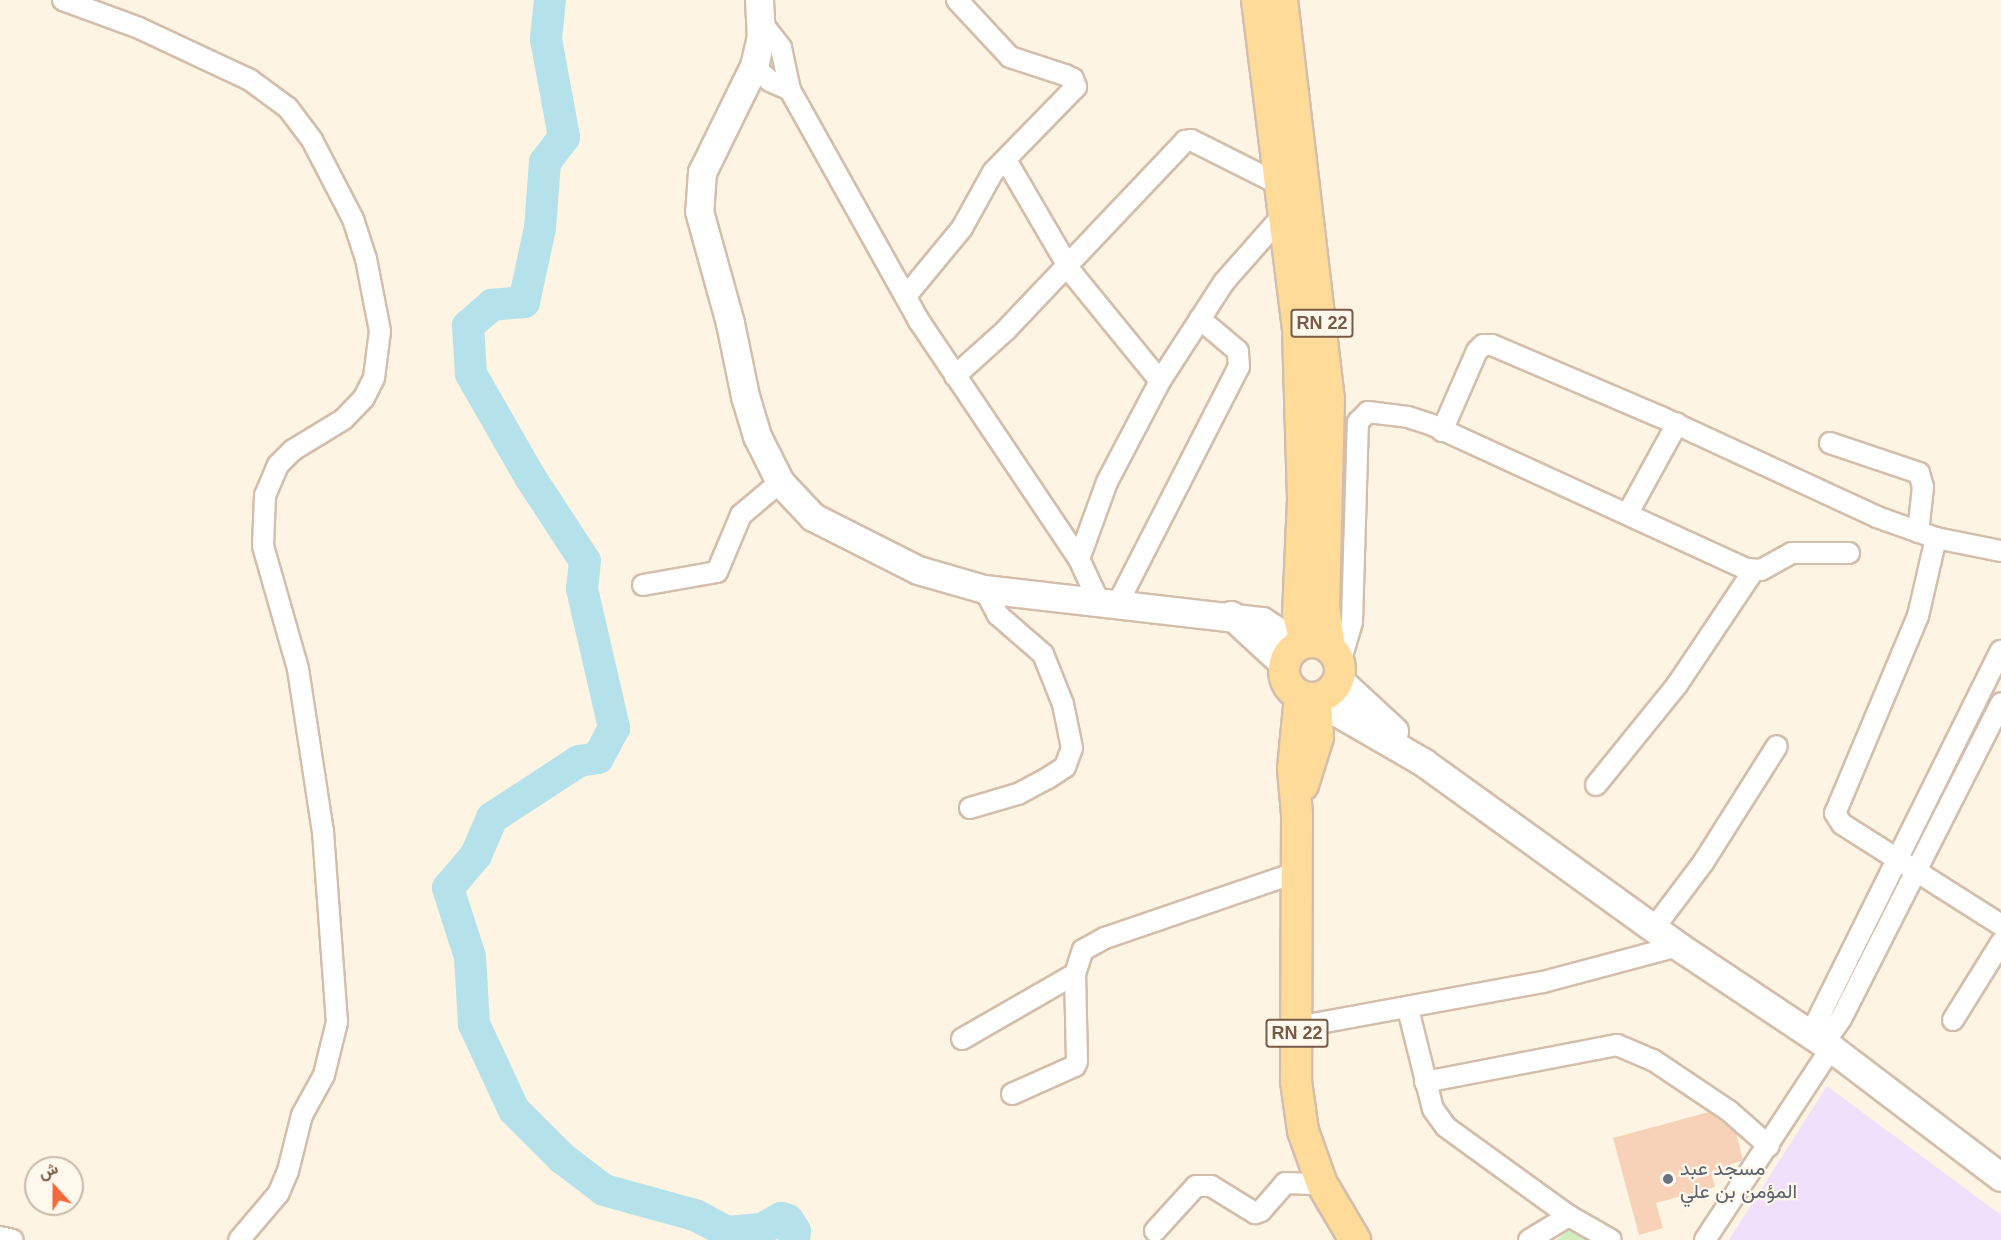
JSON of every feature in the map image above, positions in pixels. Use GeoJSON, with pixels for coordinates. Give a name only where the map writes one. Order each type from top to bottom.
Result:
{"type":"FeatureCollection","features":[{"type":"Feature","properties":{"kind":"main road","name":"RN 22"},"geometry":{"type":"LineString","coordinates":[[1257,0],[1293,183],[1329,399],[1314,548]]}},
{"type":"Feature","properties":{"kind":"main road","name":"RN 22"},"geometry":{"type":"LineString","coordinates":[[1282,0],[1293,183],[1284,214],[1298,330],[1302,411],[1314,548],[1324,606],[1315,670],[1318,737],[1296,814],[1296,1081],[1303,1131],[1322,1184],[1355,1240]]}},
{"type":"Feature","properties":{"kind":"main road"},"geometry":{"type":"LineString","coordinates":[[760,11],[754,66],[702,172],[699,211],[730,323],[745,396],[757,436],[780,482],[813,517],[862,545],[918,570],[984,589],[1231,615],[1262,621],[1315,670],[1335,711],[1423,762],[1678,946],[1822,1042],[2001,1177]]}},
{"type":"Feature","properties":{"kind":"street"},"geometry":{"type":"LineString","coordinates":[[63,0],[139,28],[250,80],[288,108],[312,140],[353,219],[366,259],[380,331],[374,378],[364,398],[344,419],[293,450],[278,465],[265,495],[263,546],[298,669],[320,810],[337,1022],[324,1075],[302,1115],[281,1186],[258,1222],[239,1240]]}},
{"type":"Feature","properties":{"kind":"street"},"geometry":{"type":"LineString","coordinates":[[906,296],[962,228],[993,172],[1073,93],[1076,82],[1065,75],[1010,57],[957,0]]}},
{"type":"Feature","properties":{"kind":"street"},"geometry":{"type":"LineString","coordinates":[[760,11],[781,48],[790,90],[906,296],[955,376],[1109,601],[1239,367],[1238,351],[1200,319]]}},
{"type":"Feature","properties":{"kind":"street"},"geometry":{"type":"LineString","coordinates":[[754,66],[770,81],[790,90]]}},
{"type":"Feature","properties":{"kind":"street"},"geometry":{"type":"LineString","coordinates":[[955,376],[1005,331],[1067,263],[1187,140],[1293,183]]}},
{"type":"Feature","properties":{"kind":"street"},"geometry":{"type":"LineString","coordinates":[[1006,160],[1067,263],[1107,320],[1160,381]]}},
{"type":"Feature","properties":{"kind":"street"},"geometry":{"type":"LineString","coordinates":[[1079,559],[1107,482],[1160,381],[1224,282],[1284,214]]}},
{"type":"Feature","properties":{"kind":"street"},"geometry":{"type":"LineString","coordinates":[[1442,431],[1478,351],[1485,344],[1540,364],[1677,424],[1877,517],[1927,535],[2001,551]]}},
{"type":"Feature","properties":{"kind":"street"},"geometry":{"type":"LineString","coordinates":[[1315,670],[1352,622],[1359,418],[1368,412],[1408,417],[1754,570],[1768,567],[1792,553],[1849,554]]}},
{"type":"Feature","properties":{"kind":"street"},"geometry":{"type":"LineString","coordinates":[[1628,513],[1677,424]]}},
{"type":"Feature","properties":{"kind":"street"},"geometry":{"type":"LineString","coordinates":[[1830,443],[1919,473],[1923,486],[1927,535],[1918,616],[1834,813],[1842,824],[2001,925]]}},
{"type":"Feature","properties":{"kind":"street"},"geometry":{"type":"LineString","coordinates":[[643,585],[717,572],[741,515],[780,482]]}},
{"type":"Feature","properties":{"kind":"street"},"geometry":{"type":"LineString","coordinates":[[1596,785],[1677,686],[1754,570]]}},
{"type":"Feature","properties":{"kind":"street"},"geometry":{"type":"LineString","coordinates":[[970,808],[1018,794],[1048,778],[1065,767],[1072,748],[1063,704],[1043,654],[998,615],[984,589]]}},
{"type":"Feature","properties":{"kind":"street"},"geometry":{"type":"LineString","coordinates":[[1822,1042],[1899,860],[1993,690],[2001,651]]}},
{"type":"Feature","properties":{"kind":"street"},"geometry":{"type":"LineString","coordinates":[[1705,1240],[1769,1146],[1822,1042],[1916,870],[2001,703]]}},
{"type":"Feature","properties":{"kind":"street"},"geometry":{"type":"LineString","coordinates":[[1654,928],[1703,863],[1776,746]]}},
{"type":"Feature","properties":{"kind":"street"},"geometry":{"type":"LineString","coordinates":[[1012,1094],[1075,1066],[1079,1056],[1075,974],[1078,956],[1105,938],[1295,873]]}},
{"type":"Feature","properties":{"kind":"street"},"geometry":{"type":"LineString","coordinates":[[1953,1020],[2001,943]]}},
{"type":"Feature","properties":{"kind":"street"},"geometry":{"type":"LineString","coordinates":[[1297,1027],[1408,1009],[1543,982],[1678,946]]}},
{"type":"Feature","properties":{"kind":"street"},"geometry":{"type":"LineString","coordinates":[[962,1039],[1075,974]]}},
{"type":"Feature","properties":{"kind":"street"},"geometry":{"type":"LineString","coordinates":[[1408,1009],[1433,1108],[1446,1127],[1569,1216],[1611,1240]]}},
{"type":"Feature","properties":{"kind":"street"},"geometry":{"type":"LineString","coordinates":[[1425,1082],[1617,1046],[1653,1059],[1729,1111],[1769,1146]]}},
{"type":"Feature","properties":{"kind":"street"},"geometry":{"type":"LineString","coordinates":[[1155,1231],[1197,1186],[1211,1186],[1255,1213],[1261,1211],[1284,1183],[1322,1184]]}},
{"type":"Feature","properties":{"kind":"street"},"geometry":{"type":"LineString","coordinates":[[1529,1240],[1569,1216]]}},
{"type":"Feature","properties":{"kind":"street"},"geometry":{"type":"LineString","coordinates":[[0,1237],[13,1240]]}},
{"type":"Feature","properties":{"kind":"shaded area"},"geometry":{"type":"Polygon","coordinates":[[[1827,1086],[2001,1215],[2001,1240],[1729,1240],[1827,1086]]]}},
{"type":"Feature","properties":{"kind":"green space"},"geometry":{"type":"Polygon","coordinates":[[[1571,1228],[1588,1240],[1557,1240],[1571,1228]]]}},
{"type":"Feature","properties":{"kind":"building","name":"مسجد عبد المؤمن بن علي"},"geometry":{"type":"Polygon","coordinates":[[[1709,1112],[1736,1133],[1743,1160],[1711,1172],[1715,1187],[1656,1203],[1663,1228],[1639,1235],[1613,1138],[1709,1112]]]}},
{"type":"Feature","properties":{"kind":"waterway"},"geometry":{"type":"LineString","coordinates":[[550,0],[546,39],[564,137],[545,162],[540,228],[524,302],[492,305],[468,326],[471,374],[530,477],[585,561],[582,589],[614,728],[598,758],[579,761],[492,818],[476,855],[448,888],[470,957],[474,1024],[514,1110],[562,1158],[604,1190],[695,1215],[727,1232],[762,1229],[781,1218],[788,1220],[795,1231],[794,1240]]}},
{"type":"Feature","properties":{"kind":"place","name":"مسجد عبد المؤمن بن علي"},"geometry":{"type":"Point","coordinates":[1668,1179]}}]}
